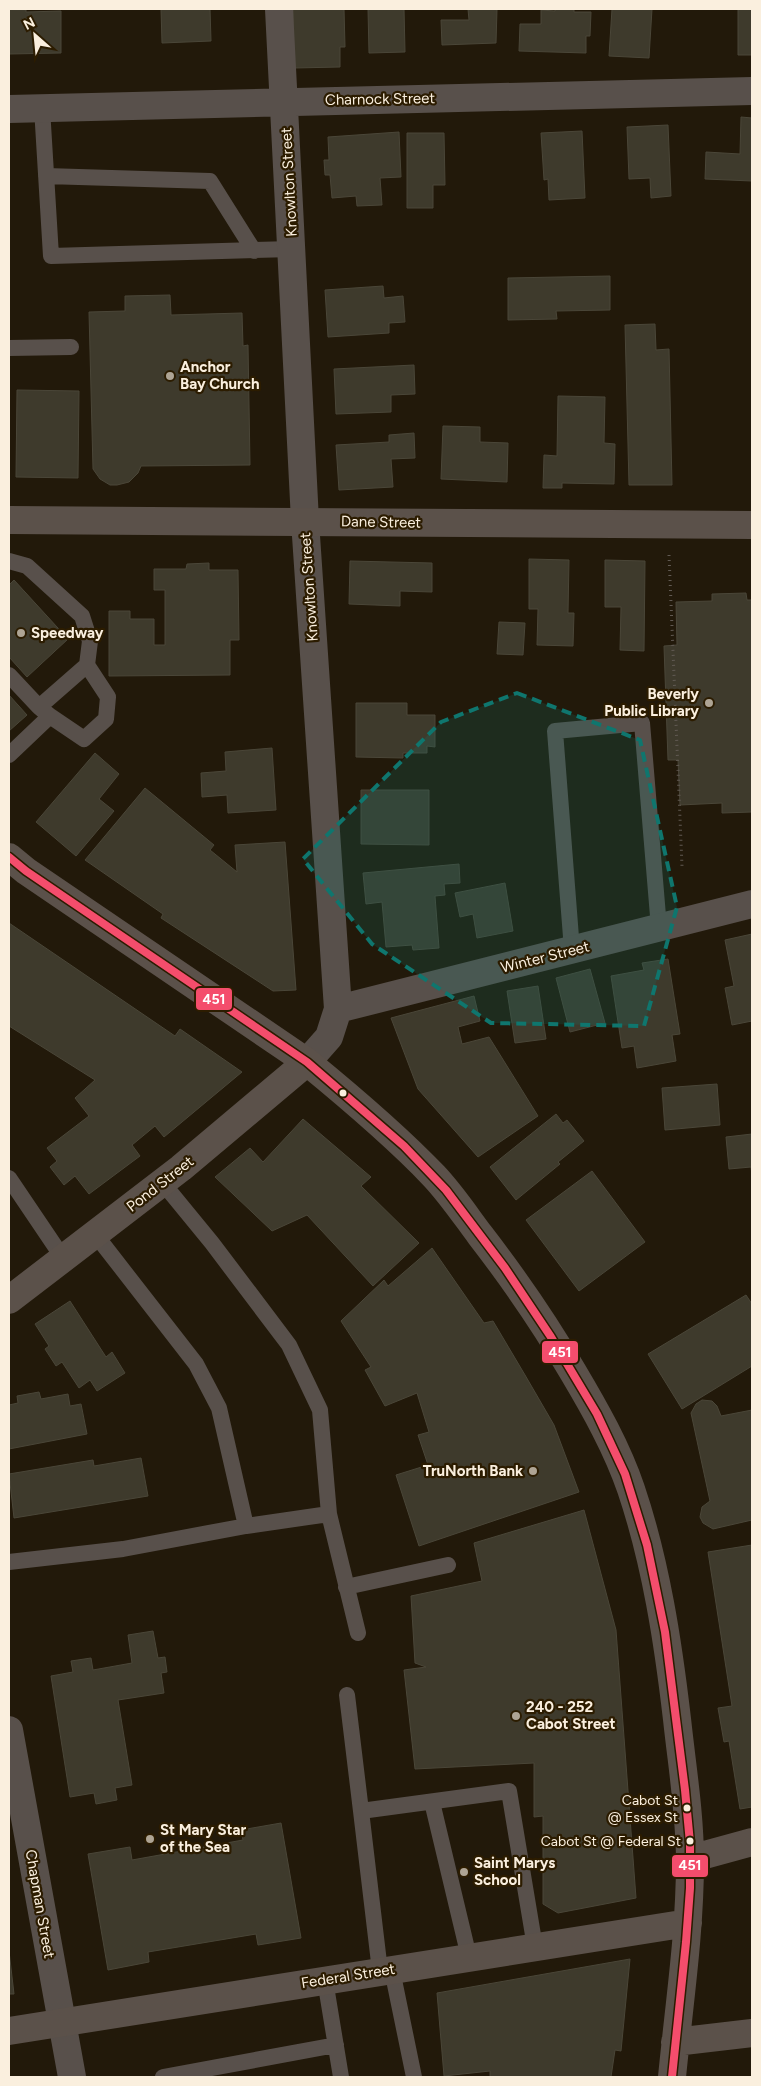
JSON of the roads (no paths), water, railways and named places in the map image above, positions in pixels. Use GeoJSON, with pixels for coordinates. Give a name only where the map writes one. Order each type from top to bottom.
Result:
{"type":"FeatureCollection","features":[{"type":"Feature","properties":{"kind":"main road","name":"Dane Street"},"geometry":{"type":"LineString","coordinates":[[9,520],[752,525]]}},
{"type":"Feature","properties":{"kind":"main road"},"geometry":{"type":"LineString","coordinates":[[14,869],[307,1062],[388,1131],[436,1178],[514,1279],[550,1333],[611,1440],[631,1489],[662,1610],[678,1733],[690,1859],[688,1923],[672,2077]]}},
{"type":"Feature","properties":{"kind":"main road","name":"Pond Street"},"geometry":{"type":"LineString","coordinates":[[9,1300],[162,1182],[307,1062]]}},
{"type":"Feature","properties":{"kind":"main road"},"geometry":{"type":"LineString","coordinates":[[690,1859],[752,1842]]}},
{"type":"Feature","properties":{"kind":"main road","name":"Federal Street"},"geometry":{"type":"LineString","coordinates":[[9,2031],[688,1923]]}},
{"type":"Feature","properties":{"kind":"main road"},"geometry":{"type":"LineString","coordinates":[[675,2042],[752,2033]]}},
{"type":"Feature","properties":{"kind":"street","name":"Knowlton Street"},"geometry":{"type":"LineString","coordinates":[[279,9],[305,521],[338,1009],[329,1036],[307,1062]]}},
{"type":"Feature","properties":{"kind":"street","name":"Charnock Street"},"geometry":{"type":"LineString","coordinates":[[9,109],[752,92]]}},
{"type":"Feature","properties":{"kind":"street","name":"Winter Street"},"geometry":{"type":"LineString","coordinates":[[338,1009],[752,904]]}},
{"type":"Feature","properties":{"kind":"street","name":"Chapman Street"},"geometry":{"type":"LineString","coordinates":[[9,1730],[11,1761],[72,2077]]}},
{"type":"Feature","properties":{"kind":"lane"},"geometry":{"type":"LineString","coordinates":[[42,108],[51,256],[292,249]]}},
{"type":"Feature","properties":{"kind":"lane"},"geometry":{"type":"LineString","coordinates":[[46,176],[210,181],[254,251]]}},
{"type":"Feature","properties":{"kind":"lane"},"geometry":{"type":"LineString","coordinates":[[9,348],[71,347]]}},
{"type":"Feature","properties":{"kind":"lane"},"geometry":{"type":"LineString","coordinates":[[9,561],[27,566],[82,616],[90,641],[87,665],[44,711],[9,755]]}},
{"type":"Feature","properties":{"kind":"lane"},"geometry":{"type":"LineString","coordinates":[[10,678],[44,711],[84,739],[106,718],[108,697],[87,665]]}},
{"type":"Feature","properties":{"kind":"lane"},"geometry":{"type":"LineString","coordinates":[[572,950],[555,731],[642,723],[659,928]]}},
{"type":"Feature","properties":{"kind":"lane"},"geometry":{"type":"LineString","coordinates":[[9,1178],[63,1258]]}},
{"type":"Feature","properties":{"kind":"lane"},"geometry":{"type":"LineString","coordinates":[[162,1182],[212,1243],[289,1345],[320,1410],[329,1514],[358,1633]]}},
{"type":"Feature","properties":{"kind":"lane"},"geometry":{"type":"LineString","coordinates":[[95,1234],[196,1364],[219,1408],[246,1526]]}},
{"type":"Feature","properties":{"kind":"lane"},"geometry":{"type":"LineString","coordinates":[[9,1562],[123,1549],[246,1526],[329,1514]]}},
{"type":"Feature","properties":{"kind":"lane"},"geometry":{"type":"LineString","coordinates":[[346,1586],[448,1565]]}},
{"type":"Feature","properties":{"kind":"lane"},"geometry":{"type":"LineString","coordinates":[[347,1695],[361,1811],[386,1970],[414,2077]]}},
{"type":"Feature","properties":{"kind":"lane"},"geometry":{"type":"LineString","coordinates":[[361,1811],[509,1791],[535,1947]]}},
{"type":"Feature","properties":{"kind":"lane"},"geometry":{"type":"LineString","coordinates":[[432,1802],[469,1958]]}},
{"type":"Feature","properties":{"kind":"lane"},"geometry":{"type":"LineString","coordinates":[[325,1980],[341,2077]]}},
{"type":"Feature","properties":{"kind":"lane"},"geometry":{"type":"LineString","coordinates":[[163,2077],[336,2045]]}},
{"type":"Feature","properties":{"kind":"place","name":"Anchor Bay Church"},"geometry":{"type":"Point","coordinates":[170,376]}},
{"type":"Feature","properties":{"kind":"place","name":"Speedway"},"geometry":{"type":"Point","coordinates":[21,633]}},
{"type":"Feature","properties":{"kind":"place","name":"Beverly Public Library"},"geometry":{"type":"Point","coordinates":[709,703]}},
{"type":"Feature","properties":{"kind":"place","name":"TruNorth Bank"},"geometry":{"type":"Point","coordinates":[533,1471]}},
{"type":"Feature","properties":{"kind":"place","name":"240 - 252 Cabot Street"},"geometry":{"type":"Point","coordinates":[516,1716]}},
{"type":"Feature","properties":{"kind":"place","name":"Cabot St @ Essex St"},"geometry":{"type":"Point","coordinates":[687,1808]}},
{"type":"Feature","properties":{"kind":"place","name":"St Mary Star of the Sea"},"geometry":{"type":"Point","coordinates":[150,1839]}},
{"type":"Feature","properties":{"kind":"place","name":"Cabot St @ Federal St"},"geometry":{"type":"Point","coordinates":[690,1841]}},
{"type":"Feature","properties":{"kind":"place","name":"Saint Marys School"},"geometry":{"type":"Point","coordinates":[464,1872]}}]}
